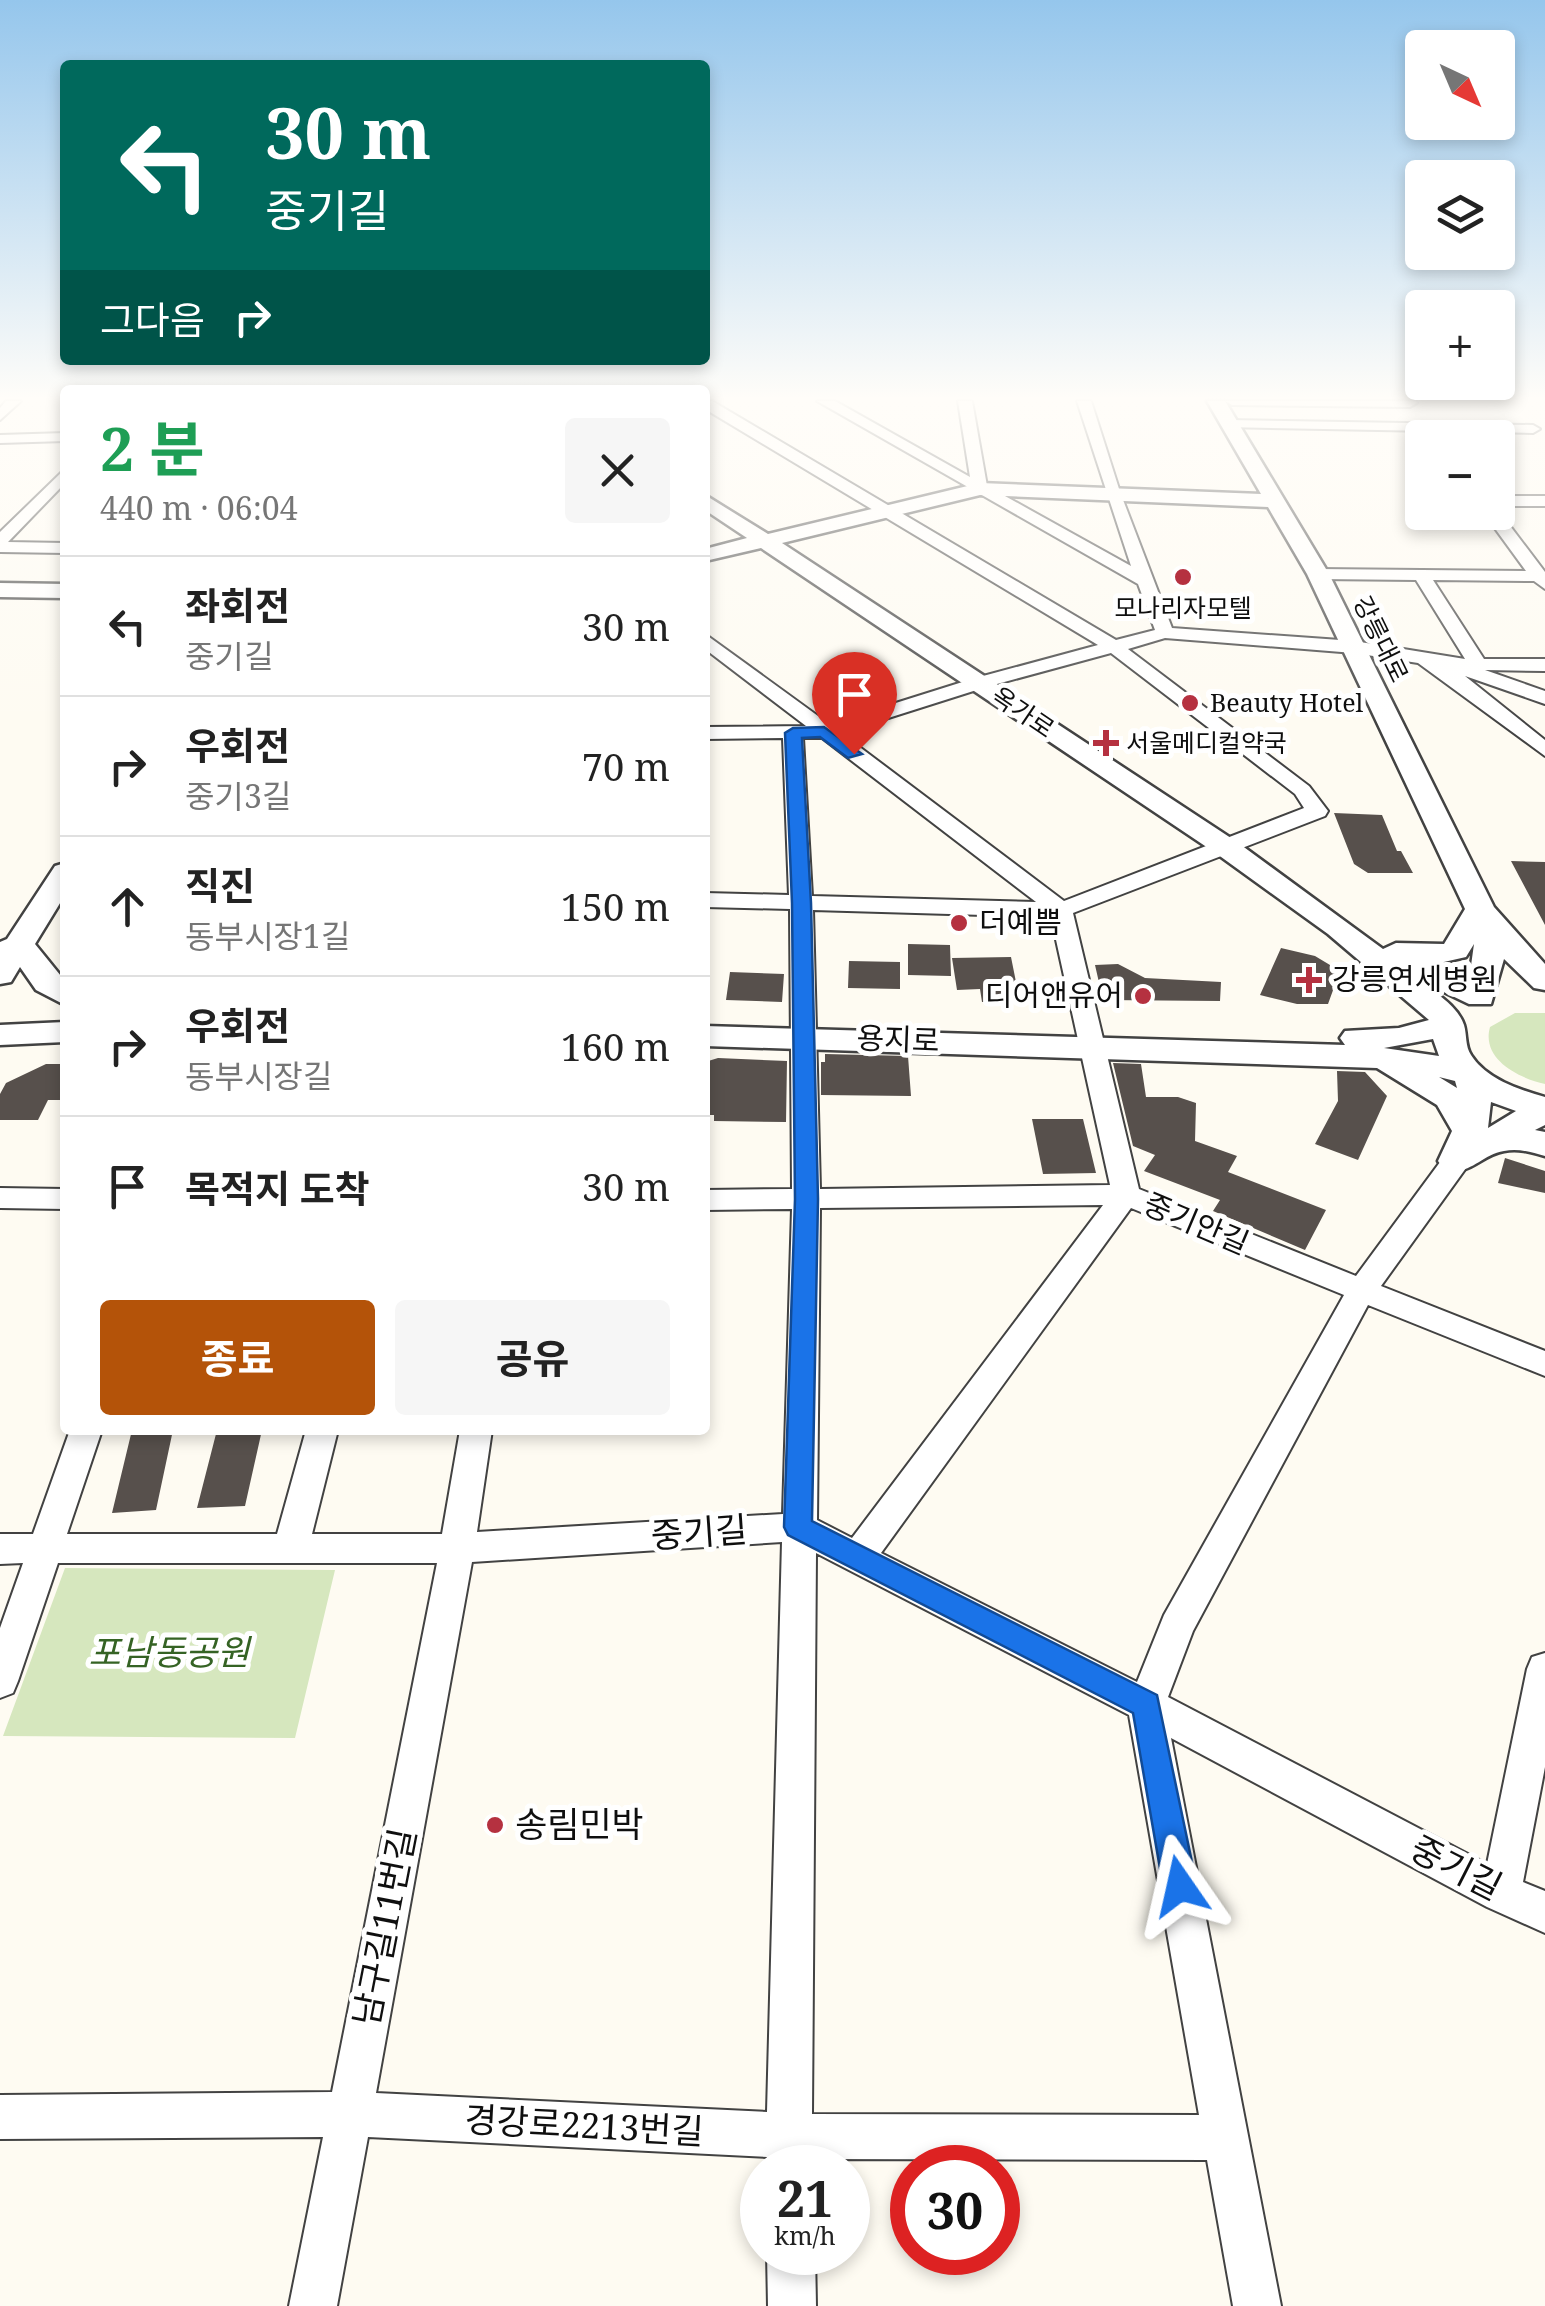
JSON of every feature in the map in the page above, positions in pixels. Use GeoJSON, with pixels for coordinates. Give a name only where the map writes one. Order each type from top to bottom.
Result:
{"type":"FeatureCollection","features":[{"type":"Feature","properties":{"kind":"street"},"geometry":{"type":"LineString","coordinates":[[0,544],[33,509]]}},
{"type":"Feature","properties":{"kind":"street","name":"옥가로"},"geometry":{"type":"LineString","coordinates":[[716,509],[1228,848],[1394,966]]}},
{"type":"Feature","properties":{"kind":"street"},"geometry":{"type":"LineString","coordinates":[[710,900],[1061,910],[1317,811],[1302,790],[1114,648],[879,509]]}},
{"type":"Feature","properties":{"kind":"street"},"geometry":{"type":"LineString","coordinates":[[710,554],[899,509]]}},
{"type":"Feature","properties":{"kind":"street"},"geometry":{"type":"LineString","coordinates":[[1015,509],[1145,581]]}},
{"type":"Feature","properties":{"kind":"street"},"geometry":{"type":"LineString","coordinates":[[1118,509],[1165,633]]}},
{"type":"Feature","properties":{"kind":"street","name":"강릉대로"},"geometry":{"type":"LineString","coordinates":[[1280,509],[1354,646],[1480,909]]}},
{"type":"Feature","properties":{"kind":"street"},"geometry":{"type":"LineString","coordinates":[[1504,530],[1542,580]]}},
{"type":"Feature","properties":{"kind":"street"},"geometry":{"type":"LineString","coordinates":[[0,544],[60,548]]}},
{"type":"Feature","properties":{"kind":"street"},"geometry":{"type":"LineString","coordinates":[[1318,574],[1542,580]]}},
{"type":"Feature","properties":{"kind":"street"},"geometry":{"type":"LineString","coordinates":[[1422,576],[1476,662]]}},
{"type":"Feature","properties":{"kind":"street"},"geometry":{"type":"LineString","coordinates":[[0,590],[60,592]]}},
{"type":"Feature","properties":{"kind":"street"},"geometry":{"type":"LineString","coordinates":[[710,733],[824,732],[979,682],[1165,633],[1354,646],[1452,665],[1545,698]]}},
{"type":"Feature","properties":{"kind":"street"},"geometry":{"type":"LineString","coordinates":[[710,644],[1061,910],[1126,1195],[858,1558]]}},
{"type":"Feature","properties":{"kind":"street"},"geometry":{"type":"LineString","coordinates":[[1424,658],[1457,679],[1545,750]]}},
{"type":"Feature","properties":{"kind":"street"},"geometry":{"type":"LineString","coordinates":[[1452,665],[1545,665]]}},
{"type":"Feature","properties":{"kind":"street"},"geometry":{"type":"LineString","coordinates":[[790,2145],[806,1199],[801,903],[793,733]]}},
{"type":"Feature","properties":{"kind":"street"},"geometry":{"type":"LineString","coordinates":[[0,975],[10,949],[60,879]]}},
{"type":"Feature","properties":{"kind":"street"},"geometry":{"type":"LineString","coordinates":[[1480,909],[1520,948],[1545,962]]}},
{"type":"Feature","properties":{"kind":"street"},"geometry":{"type":"LineString","coordinates":[[1394,966],[1422,955],[1455,950],[1480,909]]}},
{"type":"Feature","properties":{"kind":"street"},"geometry":{"type":"LineString","coordinates":[[1480,909],[1513,952],[1545,981]]}},
{"type":"Feature","properties":{"kind":"street"},"geometry":{"type":"LineString","coordinates":[[1480,909],[1492,950],[1480,998]]}},
{"type":"Feature","properties":{"kind":"street"},"geometry":{"type":"LineString","coordinates":[[10,949],[60,992]]}},
{"type":"Feature","properties":{"kind":"street"},"geometry":{"type":"LineString","coordinates":[[1394,966],[1480,998]]}},
{"type":"Feature","properties":{"kind":"street"},"geometry":{"type":"LineString","coordinates":[[1394,966],[1448,1024],[1454,1055],[1470,1074],[1496,1091],[1545,1109]]}},
{"type":"Feature","properties":{"kind":"street"},"geometry":{"type":"LineString","coordinates":[[1392,1049],[1422,1014],[1418,1001],[1394,966]]}},
{"type":"Feature","properties":{"kind":"street"},"geometry":{"type":"LineString","coordinates":[[1392,1049],[1448,1024],[1467,1002],[1522,992],[1545,994]]}},
{"type":"Feature","properties":{"kind":"street"},"geometry":{"type":"LineString","coordinates":[[0,1035],[60,1032]]}},
{"type":"Feature","properties":{"kind":"street","name":"용지로"},"geometry":{"type":"LineString","coordinates":[[710,1036],[1090,1046],[1147,1054],[1304,1054],[1392,1049]]}},
{"type":"Feature","properties":{"kind":"street","name":"용지로"},"geometry":{"type":"LineString","coordinates":[[1090,1046],[1148,1039],[1300,1038],[1392,1049]]}},
{"type":"Feature","properties":{"kind":"street"},"geometry":{"type":"LineString","coordinates":[[1392,1049],[1419,1062],[1470,1074]]}},
{"type":"Feature","properties":{"kind":"street"},"geometry":{"type":"LineString","coordinates":[[1392,1049],[1449,1098],[1472,1144]]}},
{"type":"Feature","properties":{"kind":"street"},"geometry":{"type":"LineString","coordinates":[[1470,1074],[1477,1096],[1472,1144]]}},
{"type":"Feature","properties":{"kind":"street"},"geometry":{"type":"LineString","coordinates":[[1257,2306],[1146,1705],[1177,1626],[1360,1292],[1472,1144],[1545,1109]]}},
{"type":"Feature","properties":{"kind":"street"},"geometry":{"type":"LineString","coordinates":[[1472,1144],[1519,1138],[1545,1144]]}},
{"type":"Feature","properties":{"kind":"street","name":"중기안길"},"geometry":{"type":"LineString","coordinates":[[710,1200],[1126,1195],[1545,1364]]}},
{"type":"Feature","properties":{"kind":"street"},"geometry":{"type":"LineString","coordinates":[[0,1198],[60,1199]]}},
{"type":"Feature","properties":{"kind":"street"},"geometry":{"type":"LineString","coordinates":[[0,1681],[84,1435]]}},
{"type":"Feature","properties":{"kind":"street"},"geometry":{"type":"LineString","coordinates":[[290,1551],[321,1435]]}},
{"type":"Feature","properties":{"kind":"street","name":"남구길11번길"},"geometry":{"type":"LineString","coordinates":[[313,2306],[475,1435]]}},
{"type":"Feature","properties":{"kind":"street","name":"중기길"},"geometry":{"type":"LineString","coordinates":[[0,1549],[457,1548],[798,1527],[1501,1893],[1545,1912]]}},
{"type":"Feature","properties":{"kind":"street"},"geometry":{"type":"LineString","coordinates":[[1501,1893],[1545,1669]]}},
{"type":"Feature","properties":{"kind":"street","name":"경강로2213번길"},"geometry":{"type":"LineString","coordinates":[[0,2117],[349,2114],[740,2148]]}},
{"type":"Feature","properties":{"kind":"street","name":"경강로2213번길"},"geometry":{"type":"LineString","coordinates":[[870,2149],[1228,2138]]}},
{"type":"Feature","properties":{"kind":"street"},"geometry":{"type":"LineString","coordinates":[[791,2275],[792,2306]]}},
{"type":"Feature","properties":{"kind":"green space"},"geometry":{"type":"Polygon","coordinates":[[[1515,1013],[1545,1013],[1545,1084],[1513,1072],[1491,1049],[1490,1027],[1515,1013]]]}},
{"type":"Feature","properties":{"kind":"green space","name":"포남동공원"},"geometry":{"type":"Polygon","coordinates":[[[65,1568],[335,1570],[295,1738],[3,1736],[65,1568]]]}},
{"type":"Feature","properties":{"kind":"building"},"geometry":{"type":"Polygon","coordinates":[[[1334,813],[1382,815],[1397,851],[1401,851],[1413,873],[1368,873],[1354,864],[1334,813]]]}},
{"type":"Feature","properties":{"kind":"building"},"geometry":{"type":"Polygon","coordinates":[[[1511,861],[1545,862],[1545,925],[1511,861]]]}},
{"type":"Feature","properties":{"kind":"building"},"geometry":{"type":"Polygon","coordinates":[[[908,944],[950,945],[951,976],[908,975],[908,944]]]}},
{"type":"Feature","properties":{"kind":"building"},"geometry":{"type":"Polygon","coordinates":[[[1281,948],[1315,956],[1340,971],[1328,1004],[1297,1004],[1260,995],[1281,948]]]}},
{"type":"Feature","properties":{"kind":"building"},"geometry":{"type":"Polygon","coordinates":[[[1011,957],[1020,1002],[982,1002],[980,989],[957,990],[952,958],[1011,957]]]}},
{"type":"Feature","properties":{"kind":"building"},"geometry":{"type":"Polygon","coordinates":[[[849,961],[900,962],[900,989],[848,988],[849,961]]]}},
{"type":"Feature","properties":{"kind":"building"},"geometry":{"type":"Polygon","coordinates":[[[1118,964],[1145,978],[1221,982],[1220,1001],[1103,1000],[1095,965],[1118,964]]]}},
{"type":"Feature","properties":{"kind":"building"},"geometry":{"type":"Polygon","coordinates":[[[730,972],[784,974],[782,1002],[726,1000],[730,972]]]}},
{"type":"Feature","properties":{"kind":"building"},"geometry":{"type":"Polygon","coordinates":[[[825,1054],[908,1056],[911,1096],[821,1095],[821,1062],[825,1062],[825,1054]]]}},
{"type":"Feature","properties":{"kind":"building"},"geometry":{"type":"Polygon","coordinates":[[[710,1060],[787,1061],[786,1122],[714,1121],[714,1115],[710,1115],[710,1060]]]}},
{"type":"Feature","properties":{"kind":"building"},"geometry":{"type":"Polygon","coordinates":[[[1113,1063],[1141,1064],[1146,1097],[1178,1097],[1196,1103],[1195,1141],[1237,1156],[1228,1172],[1326,1210],[1305,1250],[1213,1211],[1220,1200],[1144,1171],[1155,1155],[1133,1146],[1113,1063]]]}},
{"type":"Feature","properties":{"kind":"building"},"geometry":{"type":"Polygon","coordinates":[[[46,1064],[60,1064],[60,1100],[48,1100],[38,1120],[0,1120],[0,1094],[6,1083],[46,1064]]]}},
{"type":"Feature","properties":{"kind":"building"},"geometry":{"type":"Polygon","coordinates":[[[1337,1071],[1365,1072],[1387,1096],[1358,1160],[1315,1144],[1338,1101],[1337,1071]]]}},
{"type":"Feature","properties":{"kind":"building"},"geometry":{"type":"Polygon","coordinates":[[[1032,1119],[1083,1119],[1096,1173],[1043,1174],[1032,1119]]]}},
{"type":"Feature","properties":{"kind":"building"},"geometry":{"type":"Polygon","coordinates":[[[1505,1158],[1545,1171],[1545,1193],[1498,1183],[1505,1158]]]}},
{"type":"Feature","properties":{"kind":"building"},"geometry":{"type":"Polygon","coordinates":[[[131,1435],[172,1435],[156,1510],[112,1513],[131,1435]]]}},
{"type":"Feature","properties":{"kind":"building"},"geometry":{"type":"Polygon","coordinates":[[[216,1435],[261,1435],[245,1506],[197,1508],[216,1435]]]}},
{"type":"Feature","properties":{"kind":"place","name":"모나리자모텔"},"geometry":{"type":"Point","coordinates":[1183,577]}},
{"type":"Feature","properties":{"kind":"place","name":"Beauty Hotel"},"geometry":{"type":"Point","coordinates":[1190,703]}},
{"type":"Feature","properties":{"kind":"place","name":"서울메디컬약국"},"geometry":{"type":"Point","coordinates":[1106,743]}},
{"type":"Feature","properties":{"kind":"place","name":"더예쁨"},"geometry":{"type":"Point","coordinates":[959,923]}},
{"type":"Feature","properties":{"kind":"place","name":"강릉연세병원"},"geometry":{"type":"Point","coordinates":[1309,980]}},
{"type":"Feature","properties":{"kind":"place","name":"디어앤유어"},"geometry":{"type":"Point","coordinates":[1143,996]}},
{"type":"Feature","properties":{"kind":"place","name":"송림민박"},"geometry":{"type":"Point","coordinates":[495,1825]}},
{"type":"Feature","properties":{"kind":"route"},"geometry":{"type":"LineString","coordinates":[[854,754],[824,732],[793,733],[801,903],[806,1199],[798,1527],[1146,1705],[1180,1886]]}}]}
